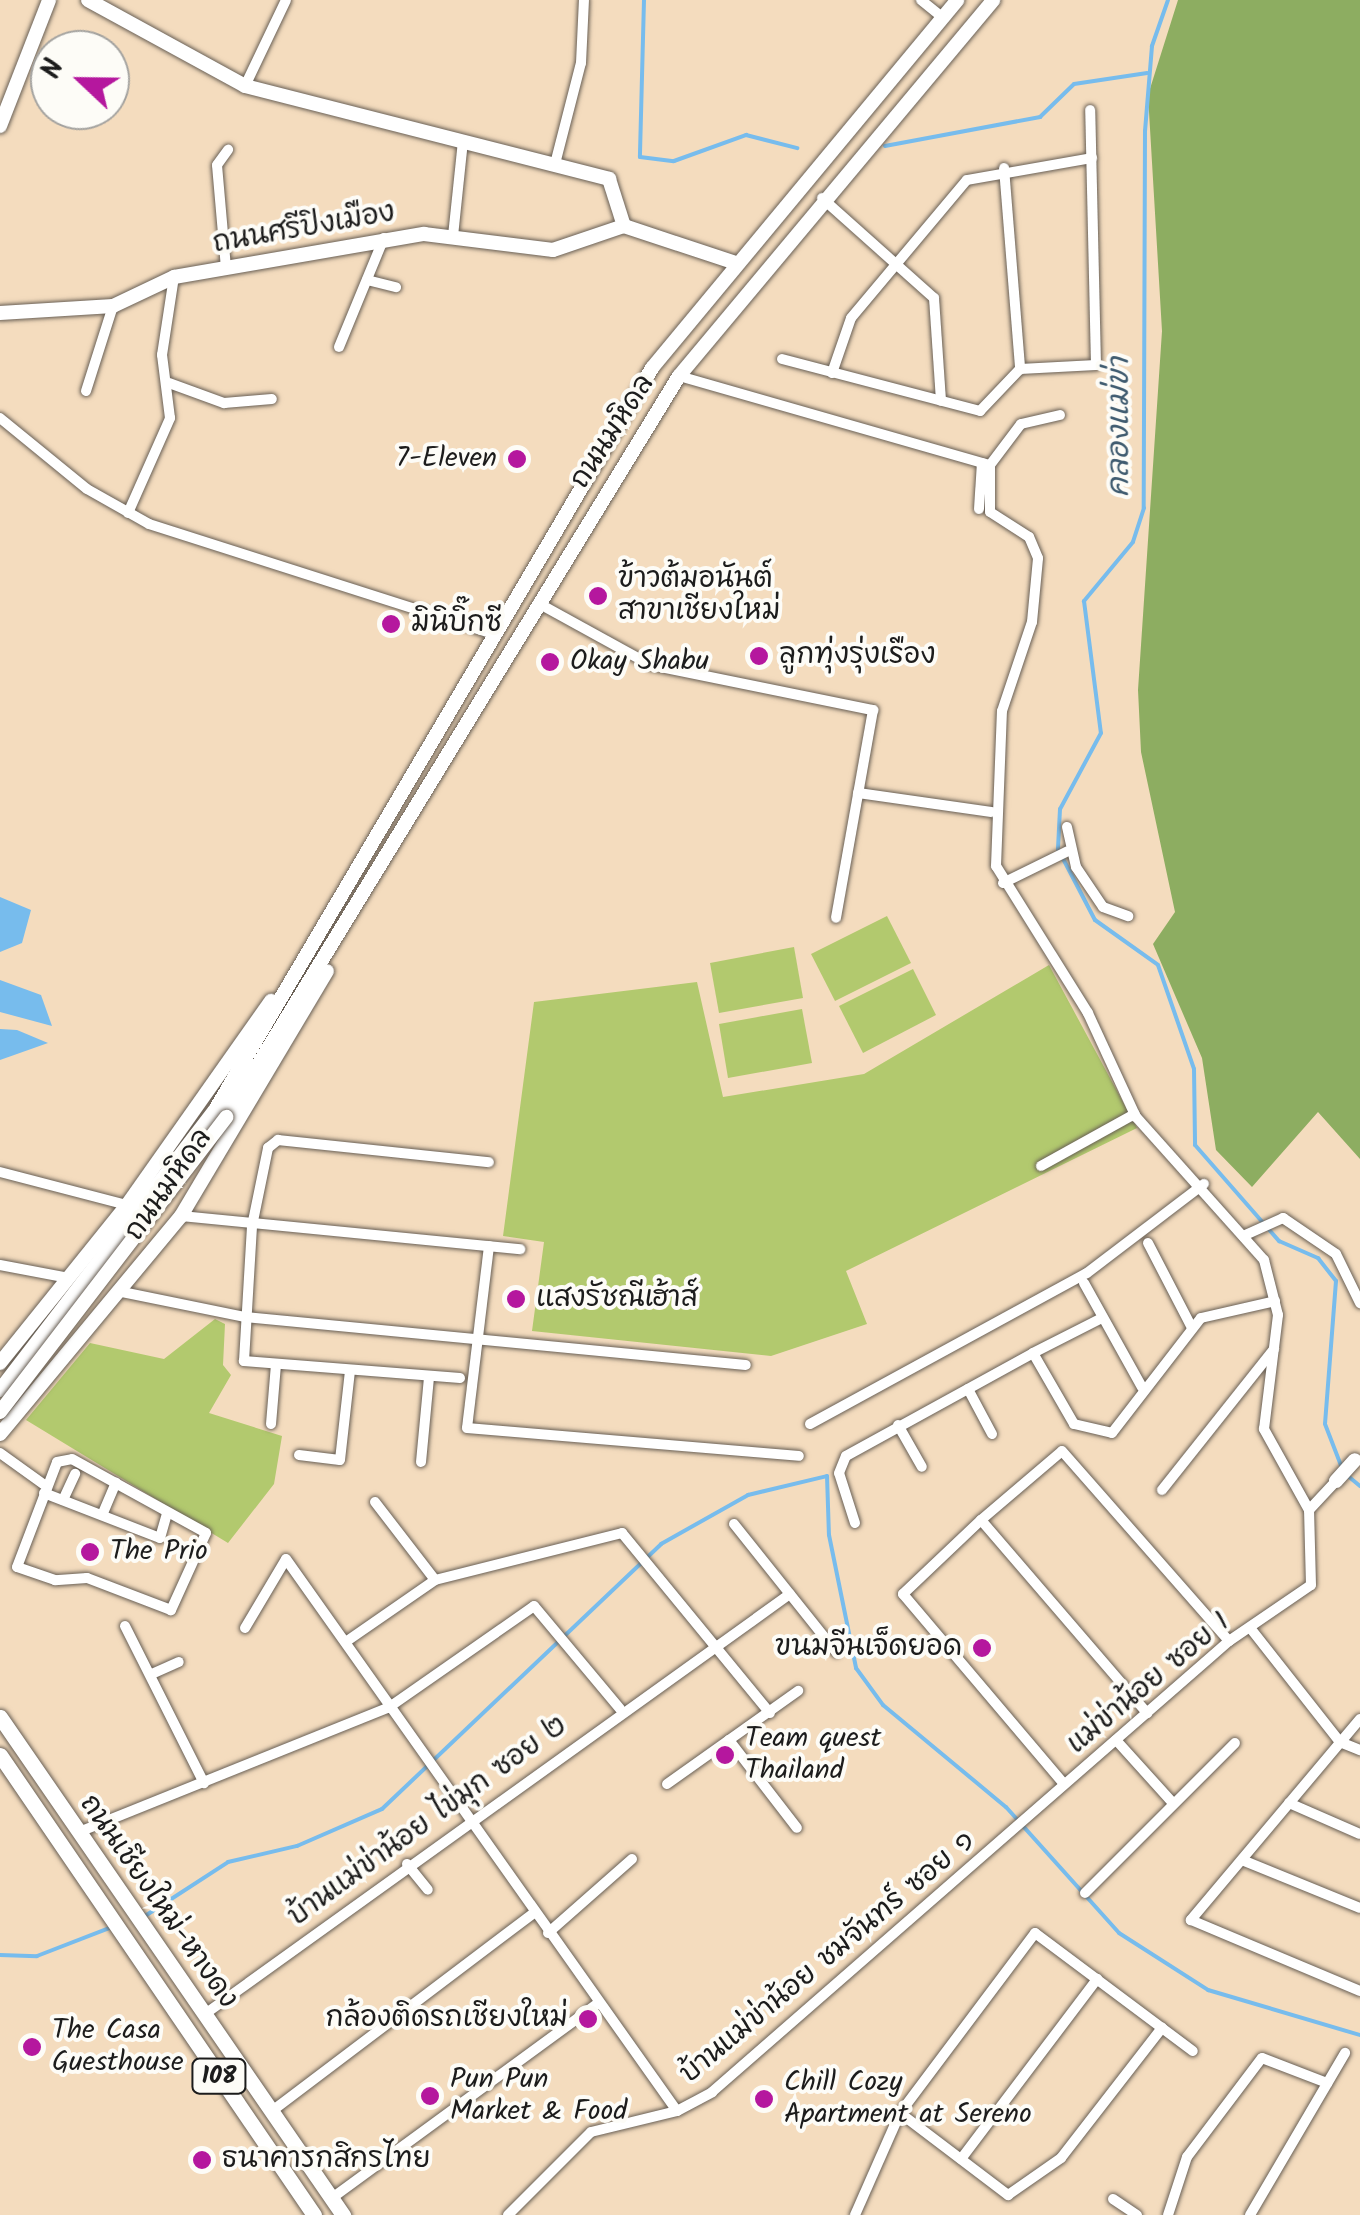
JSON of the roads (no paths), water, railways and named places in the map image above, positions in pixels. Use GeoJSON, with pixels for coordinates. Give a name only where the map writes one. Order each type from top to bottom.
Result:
{"type":"FeatureCollection","features":[{"type":"Feature","properties":{"kind":"main road"},"geometry":{"type":"LineString","coordinates":[[0,126],[6,93],[49,0]]}},
{"type":"Feature","properties":{"kind":"main road"},"geometry":{"type":"LineString","coordinates":[[88,0],[245,86],[609,179],[624,226],[732,262]]}},
{"type":"Feature","properties":{"kind":"main road","name":"ถนนมหิดล"},"geometry":{"type":"LineString","coordinates":[[0,1391],[220,1114],[491,633],[652,368],[732,262],[957,0]]}},
{"type":"Feature","properties":{"kind":"main road","name":"ถนนมหิดล"},"geometry":{"type":"LineString","coordinates":[[0,1412],[220,1114],[340,938],[537,602],[680,376],[822,198],[993,0]]}},
{"type":"Feature","properties":{"kind":"main road","name":"ถนนศรีปิงเมือง"},"geometry":{"type":"LineString","coordinates":[[0,313],[113,306],[174,277],[385,237],[453,236],[553,250],[624,226]]}},
{"type":"Feature","properties":{"kind":"main road","name":"ถนนมหิดล"},"geometry":{"type":"LineString","coordinates":[[0,1363],[127,1204],[328,918]]}},
{"type":"Feature","properties":{"kind":"main road","name":"ถนนมหิดล"},"geometry":{"type":"LineString","coordinates":[[0,1434],[36,1396],[181,1216],[305,1018],[340,938]]}},
{"type":"Feature","properties":{"kind":"main road"},"geometry":{"type":"LineString","coordinates":[[0,1391],[20,1402],[36,1396]]}},
{"type":"Feature","properties":{"kind":"main road"},"geometry":{"type":"LineString","coordinates":[[1336,1481],[1358,1457]]}},
{"type":"Feature","properties":{"kind":"main road","name":"ถนนเชียงใหม่-หางดง"},"geometry":{"type":"LineString","coordinates":[[0,1717],[343,2215]]}},
{"type":"Feature","properties":{"kind":"main road","name":"ถนนเชียงใหม่-หางดง"},"geometry":{"type":"LineString","coordinates":[[0,1756],[314,2215]]}},
{"type":"Feature","properties":{"kind":"street"},"geometry":{"type":"LineString","coordinates":[[245,86],[286,0]]}},
{"type":"Feature","properties":{"kind":"street"},"geometry":{"type":"LineString","coordinates":[[554,164],[581,63],[584,0]]}},
{"type":"Feature","properties":{"kind":"street"},"geometry":{"type":"LineString","coordinates":[[921,0],[942,18]]}},
{"type":"Feature","properties":{"kind":"street"},"geometry":{"type":"LineString","coordinates":[[782,359],[980,410],[1020,370],[1096,365],[1090,110]]}},
{"type":"Feature","properties":{"kind":"street"},"geometry":{"type":"LineString","coordinates":[[453,236],[464,141]]}},
{"type":"Feature","properties":{"kind":"street"},"geometry":{"type":"LineString","coordinates":[[226,268],[218,163],[228,150]]}},
{"type":"Feature","properties":{"kind":"street"},"geometry":{"type":"LineString","coordinates":[[832,373],[851,318],[967,180],[1004,168],[1092,158]]}},
{"type":"Feature","properties":{"kind":"street"},"geometry":{"type":"LineString","coordinates":[[1004,168],[1020,370]]}},
{"type":"Feature","properties":{"kind":"street"},"geometry":{"type":"LineString","coordinates":[[822,198],[934,298],[940,400]]}},
{"type":"Feature","properties":{"kind":"street"},"geometry":{"type":"LineString","coordinates":[[338,347],[385,237]]}},
{"type":"Feature","properties":{"kind":"street"},"geometry":{"type":"LineString","coordinates":[[128,513],[170,418],[169,383],[162,354],[174,277]]}},
{"type":"Feature","properties":{"kind":"street"},"geometry":{"type":"LineString","coordinates":[[367,280],[396,287]]}},
{"type":"Feature","properties":{"kind":"street"},"geometry":{"type":"LineString","coordinates":[[86,392],[113,306]]}},
{"type":"Feature","properties":{"kind":"street"},"geometry":{"type":"LineString","coordinates":[[680,376],[986,464]]}},
{"type":"Feature","properties":{"kind":"street"},"geometry":{"type":"LineString","coordinates":[[169,383],[224,403],[272,399]]}},
{"type":"Feature","properties":{"kind":"street"},"geometry":{"type":"LineString","coordinates":[[979,509],[986,464],[1021,424],[1060,415]]}},
{"type":"Feature","properties":{"kind":"street"},"geometry":{"type":"LineString","coordinates":[[0,418],[128,513],[491,633]]}},
{"type":"Feature","properties":{"kind":"street","name":"แม่ข่าน้อย ซอย 1"},"geometry":{"type":"LineString","coordinates":[[986,464],[990,512],[1029,537],[1038,558],[1032,622],[1002,710],[992,812],[1003,883],[1088,1013],[1135,1114],[1204,1184],[1264,1260],[1275,1301],[1274,1350],[1264,1428],[1308,1510],[1311,1585],[1229,1641],[1026,1818]]}},
{"type":"Feature","properties":{"kind":"street"},"geometry":{"type":"LineString","coordinates":[[537,602],[651,664],[872,710],[836,918]]}},
{"type":"Feature","properties":{"kind":"street"},"geometry":{"type":"LineString","coordinates":[[858,793],[992,812]]}},
{"type":"Feature","properties":{"kind":"street"},"geometry":{"type":"LineString","coordinates":[[1066,827],[1068,851],[1102,907],[1128,916]]}},
{"type":"Feature","properties":{"kind":"street"},"geometry":{"type":"LineString","coordinates":[[1003,883],[1068,851]]}},
{"type":"Feature","properties":{"kind":"street"},"geometry":{"type":"LineString","coordinates":[[1041,1166],[1135,1114]]}},
{"type":"Feature","properties":{"kind":"street"},"geometry":{"type":"LineString","coordinates":[[460,1378],[276,1365],[242,1359],[252,1226],[268,1148],[278,1140],[490,1162]]}},
{"type":"Feature","properties":{"kind":"street"},"geometry":{"type":"LineString","coordinates":[[0,1172],[127,1204]]}},
{"type":"Feature","properties":{"kind":"street"},"geometry":{"type":"LineString","coordinates":[[810,1424],[1087,1273],[1204,1184]]}},
{"type":"Feature","properties":{"kind":"street"},"geometry":{"type":"LineString","coordinates":[[181,1216],[252,1226],[520,1249]]}},
{"type":"Feature","properties":{"kind":"street"},"geometry":{"type":"LineString","coordinates":[[1244,1236],[1268,1218],[1283,1218],[1336,1254],[1360,1303]]}},
{"type":"Feature","properties":{"kind":"street"},"geometry":{"type":"LineString","coordinates":[[1148,1244],[1192,1328]]}},
{"type":"Feature","properties":{"kind":"street"},"geometry":{"type":"LineString","coordinates":[[488,1246],[467,1428],[799,1456]]}},
{"type":"Feature","properties":{"kind":"street"},"geometry":{"type":"LineString","coordinates":[[0,1265],[69,1278]]}},
{"type":"Feature","properties":{"kind":"street"},"geometry":{"type":"LineString","coordinates":[[1084,1283],[1142,1387]]}},
{"type":"Feature","properties":{"kind":"street"},"geometry":{"type":"LineString","coordinates":[[122,1292],[245,1317],[746,1365]]}},
{"type":"Feature","properties":{"kind":"street"},"geometry":{"type":"LineString","coordinates":[[1033,1353],[1074,1424],[1112,1433],[1142,1387],[1192,1328],[1275,1301]]}},
{"type":"Feature","properties":{"kind":"street"},"geometry":{"type":"LineString","coordinates":[[855,1523],[841,1465],[898,1425],[1102,1318]]}},
{"type":"Feature","properties":{"kind":"street"},"geometry":{"type":"LineString","coordinates":[[1162,1490],[1274,1350]]}},
{"type":"Feature","properties":{"kind":"street"},"geometry":{"type":"LineString","coordinates":[[271,1424],[276,1365]]}},
{"type":"Feature","properties":{"kind":"street"},"geometry":{"type":"LineString","coordinates":[[299,1456],[340,1460],[350,1371]]}},
{"type":"Feature","properties":{"kind":"street"},"geometry":{"type":"LineString","coordinates":[[421,1462],[429,1377]]}},
{"type":"Feature","properties":{"kind":"street"},"geometry":{"type":"LineString","coordinates":[[968,1389],[992,1434]]}},
{"type":"Feature","properties":{"kind":"street"},"geometry":{"type":"LineString","coordinates":[[898,1425],[922,1467]]}},
{"type":"Feature","properties":{"kind":"street"},"geometry":{"type":"LineString","coordinates":[[1064,1784],[903,1594],[981,1520],[1062,1451],[1229,1641]]}},
{"type":"Feature","properties":{"kind":"street"},"geometry":{"type":"LineString","coordinates":[[0,1453],[63,1500],[160,1538],[168,1514]]}},
{"type":"Feature","properties":{"kind":"street"},"geometry":{"type":"LineString","coordinates":[[64,1459],[206,1534],[171,1610],[87,1578],[56,1580],[18,1566],[45,1490],[64,1459]]}},
{"type":"Feature","properties":{"kind":"street"},"geometry":{"type":"LineString","coordinates":[[63,1500],[75,1474]]}},
{"type":"Feature","properties":{"kind":"street"},"geometry":{"type":"LineString","coordinates":[[1308,1510],[1336,1481]]}},
{"type":"Feature","properties":{"kind":"street"},"geometry":{"type":"LineString","coordinates":[[103,1513],[116,1484]]}},
{"type":"Feature","properties":{"kind":"street"},"geometry":{"type":"LineString","coordinates":[[375,1502],[435,1580]]}},
{"type":"Feature","properties":{"kind":"street"},"geometry":{"type":"LineString","coordinates":[[981,1520],[1147,1713]]}},
{"type":"Feature","properties":{"kind":"street"},"geometry":{"type":"LineString","coordinates":[[734,1524],[836,1652]]}},
{"type":"Feature","properties":{"kind":"street"},"geometry":{"type":"LineString","coordinates":[[347,1640],[435,1580],[622,1533],[716,1642],[770,1714]]}},
{"type":"Feature","properties":{"kind":"street"},"geometry":{"type":"LineString","coordinates":[[245,1628],[286,1559],[347,1640],[388,1708],[677,2112]]}},
{"type":"Feature","properties":{"kind":"street","name":"บ้านแม่ข่าน้อย ไข่มุก ซอย ๒"},"geometry":{"type":"LineString","coordinates":[[205,2014],[620,1709],[790,1594]]}},
{"type":"Feature","properties":{"kind":"street"},"geometry":{"type":"LineString","coordinates":[[80,1832],[388,1708],[534,1606],[620,1709]]}},
{"type":"Feature","properties":{"kind":"street"},"geometry":{"type":"LineString","coordinates":[[125,1626],[154,1673],[204,1783]]}},
{"type":"Feature","properties":{"kind":"street"},"geometry":{"type":"LineString","coordinates":[[1251,1629],[1340,1742],[1360,1750]]}},
{"type":"Feature","properties":{"kind":"street"},"geometry":{"type":"LineString","coordinates":[[154,1673],[179,1662]]}},
{"type":"Feature","properties":{"kind":"street"},"geometry":{"type":"LineString","coordinates":[[666,1784],[798,1691]]}},
{"type":"Feature","properties":{"kind":"street"},"geometry":{"type":"LineString","coordinates":[[1360,1719],[1192,1920],[1360,1992]]}},
{"type":"Feature","properties":{"kind":"street"},"geometry":{"type":"LineString","coordinates":[[729,1740],[798,1828]]}},
{"type":"Feature","properties":{"kind":"street"},"geometry":{"type":"LineString","coordinates":[[1116,1740],[1173,1802]]}},
{"type":"Feature","properties":{"kind":"street"},"geometry":{"type":"LineString","coordinates":[[1085,1893],[1236,1744]]}},
{"type":"Feature","properties":{"kind":"street"},"geometry":{"type":"LineString","coordinates":[[1289,1804],[1360,1834]]}},
{"type":"Feature","properties":{"kind":"street","name":"บ้านแม่ข่าน้อย ชมจันทร์ ซอย ๑"},"geometry":{"type":"LineString","coordinates":[[508,2215],[591,2132],[677,2112],[712,2092],[1026,1818]]}},
{"type":"Feature","properties":{"kind":"street"},"geometry":{"type":"LineString","coordinates":[[548,1933],[632,1859]]}},
{"type":"Feature","properties":{"kind":"street"},"geometry":{"type":"LineString","coordinates":[[1242,1860],[1360,1908]]}},
{"type":"Feature","properties":{"kind":"street"},"geometry":{"type":"LineString","coordinates":[[407,1864],[428,1890]]}},
{"type":"Feature","properties":{"kind":"street"},"geometry":{"type":"LineString","coordinates":[[272,2110],[534,1912]]}},
{"type":"Feature","properties":{"kind":"street"},"geometry":{"type":"LineString","coordinates":[[855,2215],[900,2113],[1035,1932],[1193,2051]]}},
{"type":"Feature","properties":{"kind":"street"},"geometry":{"type":"LineString","coordinates":[[961,2159],[1097,1979]]}},
{"type":"Feature","properties":{"kind":"street"},"geometry":{"type":"LineString","coordinates":[[332,2198],[598,2003]]}},
{"type":"Feature","properties":{"kind":"street"},"geometry":{"type":"LineString","coordinates":[[900,2113],[1008,2195],[1061,2158],[1162,2028]]}},
{"type":"Feature","properties":{"kind":"street"},"geometry":{"type":"LineString","coordinates":[[1250,2215],[1345,2053]]}},
{"type":"Feature","properties":{"kind":"street"},"geometry":{"type":"LineString","coordinates":[[1168,2215],[1187,2156],[1262,2058],[1327,2083]]}},
{"type":"Feature","properties":{"kind":"street"},"geometry":{"type":"LineString","coordinates":[[1113,2199],[1136,2215]]}},
{"type":"Feature","properties":{"kind":"water"},"geometry":{"type":"Polygon","coordinates":[[[0,897],[31,910],[22,943],[0,952],[0,897]]]}},
{"type":"Feature","properties":{"kind":"water"},"geometry":{"type":"Polygon","coordinates":[[[0,980],[41,995],[52,1026],[0,1012],[0,980]]]}},
{"type":"Feature","properties":{"kind":"water"},"geometry":{"type":"Polygon","coordinates":[[[0,1029],[17,1030],[48,1043],[0,1060],[0,1029]]]}},
{"type":"Feature","properties":{"kind":"waterway"},"geometry":{"type":"LineString","coordinates":[[644,0],[640,157],[674,161],[746,135],[797,148]]}},
{"type":"Feature","properties":{"kind":"waterway","name":"คลองแม่ข่า"},"geometry":{"type":"LineString","coordinates":[[1168,0],[1152,46],[1145,131],[1144,508],[1133,542],[1084,601],[1101,733],[1060,809],[1058,849],[1095,920],[1158,965],[1194,1069],[1195,1145],[1279,1241],[1318,1258],[1336,1281],[1325,1424],[1342,1468]]}},
{"type":"Feature","properties":{"kind":"waterway"},"geometry":{"type":"LineString","coordinates":[[885,146],[1040,117],[1074,84],[1147,73]]}},
{"type":"Feature","properties":{"kind":"waterway"},"geometry":{"type":"LineString","coordinates":[[145,1916],[228,1862],[297,1846],[382,1809],[661,1544],[748,1495],[827,1476],[829,1535],[856,1668],[883,1705],[1006,1807],[1119,1933],[1208,1990],[1360,2035]]}},
{"type":"Feature","properties":{"kind":"waterway","name":"คลองแม่ข่า"},"geometry":{"type":"LineString","coordinates":[[1348,1476],[1360,1486]]}},
{"type":"Feature","properties":{"kind":"waterway"},"geometry":{"type":"LineString","coordinates":[[0,1955],[37,1956],[112,1927]]}},
{"type":"Feature","properties":{"kind":"place","name":"7-Eleven"},"geometry":{"type":"Point","coordinates":[517,459]}},
{"type":"Feature","properties":{"kind":"place","name":"ข้าวต้มอนันต์ สาขาเชียงใหม่"},"geometry":{"type":"Point","coordinates":[598,596]}},
{"type":"Feature","properties":{"kind":"place","name":"มินิบิ๊กซี"},"geometry":{"type":"Point","coordinates":[391,624]}},
{"type":"Feature","properties":{"kind":"place","name":"ลูกทุ่งรุ่งเรือง"},"geometry":{"type":"Point","coordinates":[759,656]}},
{"type":"Feature","properties":{"kind":"place","name":"Okay Shabu"},"geometry":{"type":"Point","coordinates":[550,662]}},
{"type":"Feature","properties":{"kind":"place","name":"แสงรัชณีเฮ้าส์"},"geometry":{"type":"Point","coordinates":[516,1299]}},
{"type":"Feature","properties":{"kind":"place","name":"The Prio"},"geometry":{"type":"Point","coordinates":[90,1552]}},
{"type":"Feature","properties":{"kind":"place","name":"ขนมจีนเจ็ดยอด"},"geometry":{"type":"Point","coordinates":[982,1648]}},
{"type":"Feature","properties":{"kind":"place","name":"Team quest Thailand"},"geometry":{"type":"Point","coordinates":[725,1755]}},
{"type":"Feature","properties":{"kind":"place","name":"กล้องติดรถเชียงใหม่"},"geometry":{"type":"Point","coordinates":[588,2019]}},
{"type":"Feature","properties":{"kind":"place","name":"The Casa Guesthouse"},"geometry":{"type":"Point","coordinates":[32,2047]}},
{"type":"Feature","properties":{"kind":"place","name":"Pun Pun Market & Food"},"geometry":{"type":"Point","coordinates":[430,2096]}},
{"type":"Feature","properties":{"kind":"place","name":"Chill Cozy Apartment at Sereno"},"geometry":{"type":"Point","coordinates":[764,2099]}},
{"type":"Feature","properties":{"kind":"place","name":"ธนาคารกสิกรไทย"},"geometry":{"type":"Point","coordinates":[202,2160]}}]}
